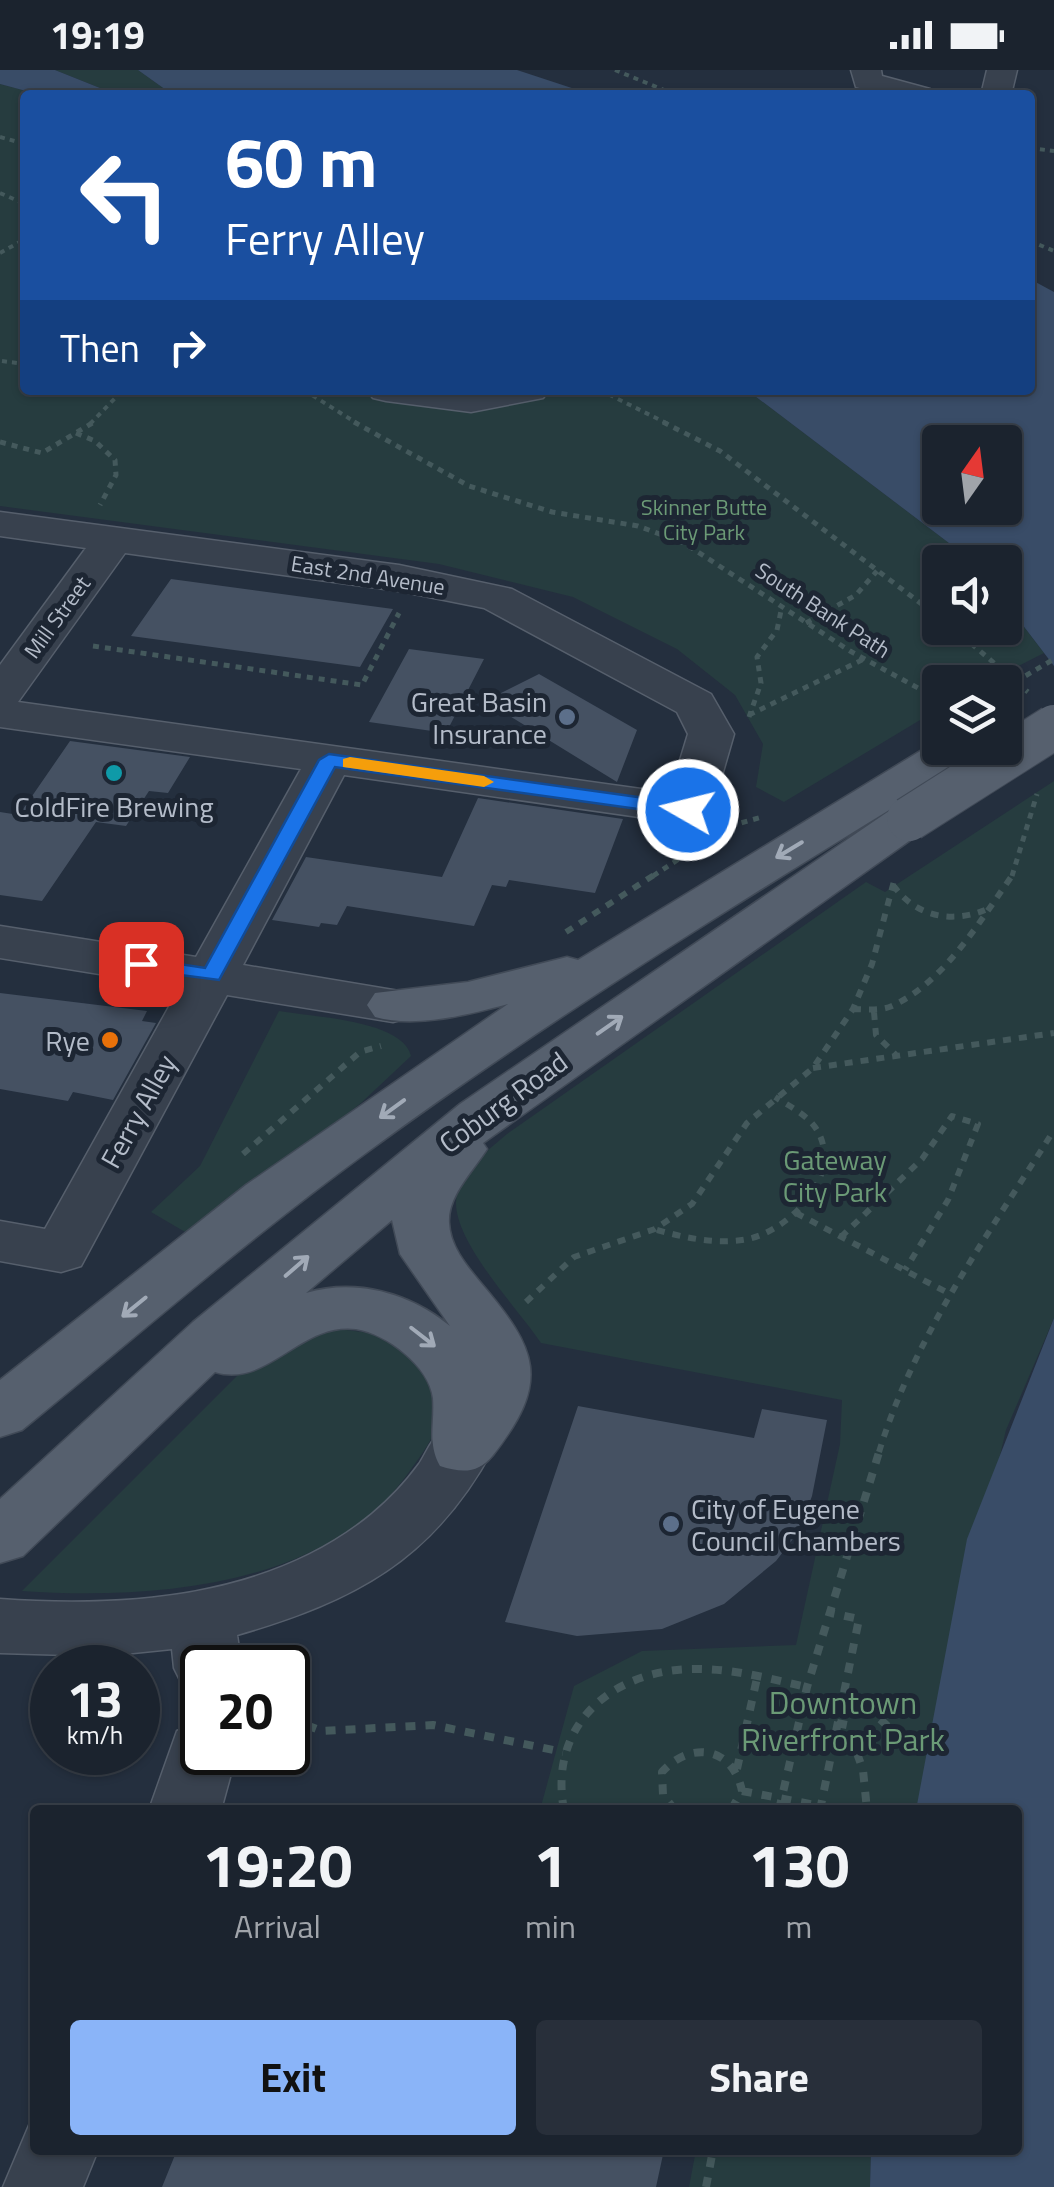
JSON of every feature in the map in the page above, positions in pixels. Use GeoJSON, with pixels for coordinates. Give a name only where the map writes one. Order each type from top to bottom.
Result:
{"type":"FeatureCollection","features":[{"type":"Feature","properties":{"kind":"main road","name":"Coburg Road"},"geometry":{"type":"LineString","coordinates":[[0,1538],[68,1471],[314,1251],[478,1117],[891,809],[1035,707]]}},
{"type":"Feature","properties":{"kind":"main road","name":"Coburg Road"},"geometry":{"type":"LineString","coordinates":[[0,1414],[265,1200],[443,1072],[617,956],[891,809],[939,765]]}},
{"type":"Feature","properties":{"kind":"main road"},"geometry":{"type":"LineString","coordinates":[[393,1005],[523,987],[617,956]]}},
{"type":"Feature","properties":{"kind":"main road"},"geometry":{"type":"LineString","coordinates":[[393,1005],[427,1032],[441,1057],[443,1072]]}},
{"type":"Feature","properties":{"kind":"main road"},"geometry":{"type":"LineString","coordinates":[[462,1449],[487,1424],[500,1396],[498,1352],[481,1318],[434,1261],[420,1218],[425,1201],[478,1117]]}},
{"type":"Feature","properties":{"kind":"main road"},"geometry":{"type":"LineString","coordinates":[[68,1471],[181,1397],[270,1330],[328,1307],[361,1306],[392,1315],[433,1343],[462,1386],[462,1449]]}},
{"type":"Feature","properties":{"kind":"street"},"geometry":{"type":"LineString","coordinates":[[866,70],[866,81],[899,90]]}},
{"type":"Feature","properties":{"kind":"street"},"geometry":{"type":"LineString","coordinates":[[425,395],[471,401],[503,395]]}},
{"type":"Feature","properties":{"kind":"street","name":"East 2nd Avenue"},"geometry":{"type":"LineString","coordinates":[[0,524],[399,578],[497,598],[695,704],[712,734],[702,830]]}},
{"type":"Feature","properties":{"kind":"street","name":"Mill Street"},"geometry":{"type":"LineString","coordinates":[[0,696],[96,536]]}},
{"type":"Feature","properties":{"kind":"street"},"geometry":{"type":"LineString","coordinates":[[0,714],[329,760],[702,830]]}},
{"type":"Feature","properties":{"kind":"street","name":"Ferry Alley"},"geometry":{"type":"LineString","coordinates":[[0,1241],[61,1252],[329,760]]}},
{"type":"Feature","properties":{"kind":"street"},"geometry":{"type":"LineString","coordinates":[[0,942],[393,1005]]}},
{"type":"Feature","properties":{"kind":"street"},"geometry":{"type":"LineString","coordinates":[[0,1626],[205,1641],[378,1545],[410,1519],[462,1449]]}},
{"type":"Feature","properties":{"kind":"street"},"geometry":{"type":"LineString","coordinates":[[186,1805],[195,1775]]}},
{"type":"Feature","properties":{"kind":"street"},"geometry":{"type":"LineString","coordinates":[[43,2187],[56,2155]]}},
{"type":"Feature","properties":{"kind":"path"},"geometry":{"type":"LineString","coordinates":[[615,70],[664,90]]}},
{"type":"Feature","properties":{"kind":"path"},"geometry":{"type":"LineString","coordinates":[[2,361],[20,363]]}},
{"type":"Feature","properties":{"kind":"path"},"geometry":{"type":"LineString","coordinates":[[0,442],[42,453],[102,415],[119,395]]}},
{"type":"Feature","properties":{"kind":"path","name":"South Bank Path"},"geometry":{"type":"LineString","coordinates":[[312,395],[402,452],[469,486],[552,512],[638,526],[684,543],[806,623],[922,690]]}},
{"type":"Feature","properties":{"kind":"path"},"geometry":{"type":"LineString","coordinates":[[610,395],[720,451],[922,605]]}},
{"type":"Feature","properties":{"kind":"path"},"geometry":{"type":"LineString","coordinates":[[75,433],[106,450],[117,468],[96,536]]}},
{"type":"Feature","properties":{"kind":"path"},"geometry":{"type":"LineString","coordinates":[[806,623],[844,603],[872,582],[877,571]]}},
{"type":"Feature","properties":{"kind":"path"},"geometry":{"type":"LineString","coordinates":[[93,646],[362,684],[404,603]]}},
{"type":"Feature","properties":{"kind":"path"},"geometry":{"type":"LineString","coordinates":[[782,606],[777,630],[757,657],[761,683],[750,715],[772,699],[827,680],[864,658]]}},
{"type":"Feature","properties":{"kind":"path"},"geometry":{"type":"LineString","coordinates":[[976,645],[1004,666],[1035,707]]}},
{"type":"Feature","properties":{"kind":"path"},"geometry":{"type":"LineString","coordinates":[[1022,678],[1054,659]]}},
{"type":"Feature","properties":{"kind":"path"},"geometry":{"type":"LineString","coordinates":[[853,1009],[874,1012],[888,1008],[918,989],[966,940],[1014,871],[1040,783]]}},
{"type":"Feature","properties":{"kind":"path"},"geometry":{"type":"LineString","coordinates":[[557,937],[702,830],[730,826]]}},
{"type":"Feature","properties":{"kind":"path"},"geometry":{"type":"LineString","coordinates":[[520,1313],[534,1290],[574,1257],[655,1229],[692,1204],[747,1123],[813,1068],[853,1009],[872,964],[894,881],[906,900],[938,917],[975,916],[986,910]]}},
{"type":"Feature","properties":{"kind":"path"},"geometry":{"type":"LineString","coordinates":[[874,1012],[876,1035],[898,1056]]}},
{"type":"Feature","properties":{"kind":"path"},"geometry":{"type":"LineString","coordinates":[[813,1068],[1054,1032]]}},
{"type":"Feature","properties":{"kind":"path"},"geometry":{"type":"LineString","coordinates":[[655,1229],[717,1242],[752,1239],[780,1228],[796,1213],[820,1174],[824,1150],[818,1131],[775,1097]]}},
{"type":"Feature","properties":{"kind":"path"},"geometry":{"type":"LineString","coordinates":[[845,1239],[922,1159],[952,1116],[978,1124],[954,1193],[905,1270]]}},
{"type":"Feature","properties":{"kind":"path"},"geometry":{"type":"LineString","coordinates":[[780,1805],[807,1687],[896,1399],[950,1294],[1054,1130]]}},
{"type":"Feature","properties":{"kind":"path"},"geometry":{"type":"LineString","coordinates":[[796,1213],[950,1294]]}},
{"type":"Feature","properties":{"kind":"path"},"geometry":{"type":"LineString","coordinates":[[822,1805],[859,1619],[830,1613]]}},
{"type":"Feature","properties":{"kind":"path"},"geometry":{"type":"LineString","coordinates":[[563,1805],[559,1776],[563,1752],[574,1727],[596,1702],[623,1685],[677,1670],[807,1687]]}},
{"type":"Feature","properties":{"kind":"path"},"geometry":{"type":"LineString","coordinates":[[734,1805],[742,1791],[737,1769],[757,1678]]}},
{"type":"Feature","properties":{"kind":"path"},"geometry":{"type":"LineString","coordinates":[[851,1692],[860,1696],[883,1726],[895,1733]]}},
{"type":"Feature","properties":{"kind":"path"},"geometry":{"type":"LineString","coordinates":[[837,1724],[846,1726],[858,1746],[865,1805]]}},
{"type":"Feature","properties":{"kind":"path"},"geometry":{"type":"LineString","coordinates":[[310,1727],[337,1732],[430,1725],[563,1752]]}},
{"type":"Feature","properties":{"kind":"path"},"geometry":{"type":"LineString","coordinates":[[673,1805],[660,1784],[662,1772],[678,1754],[706,1749],[729,1759],[737,1769]]}},
{"type":"Feature","properties":{"kind":"path"},"geometry":{"type":"LineString","coordinates":[[742,1791],[809,1805]]}},
{"type":"Feature","properties":{"kind":"path"},"geometry":{"type":"LineString","coordinates":[[706,2187],[712,2155]]}},
{"type":"Feature","properties":{"kind":"green space"},"geometry":{"type":"Polygon","coordinates":[[[55,70],[138,70],[166,90],[109,90],[55,70]]]}},
{"type":"Feature","properties":{"kind":"green space","name":"Skinner Butte City Park"},"geometry":{"type":"Polygon","coordinates":[[[0,84],[22,90],[20,395],[754,395],[952,545],[922,545],[922,645],[1022,645],[1022,624],[1044,653],[1020,665],[922,665],[922,719],[784,802],[756,787],[763,744],[735,695],[677,649],[573,597],[439,564],[0,506],[0,84]]]}},
{"type":"Feature","properties":{"kind":"green space","name":"Gateway City Park"},"geometry":{"type":"Polygon","coordinates":[[[1054,781],[1054,1318],[1006,1430],[917,1805],[541,1805],[574,1686],[642,1651],[796,1645],[840,1444],[842,1400],[541,1343],[476,1256],[458,1218],[458,1192],[474,1164],[507,1134],[866,882],[885,892],[1054,781]]]}},
{"type":"Feature","properties":{"kind":"green space"},"geometry":{"type":"Polygon","coordinates":[[[279,1011],[374,1028],[404,1044],[411,1056],[361,1103],[192,1236],[151,1212],[200,1166],[279,1011]]]}},
{"type":"Feature","properties":{"kind":"green space"},"geometry":{"type":"Polygon","coordinates":[[[339,1329],[377,1334],[431,1366],[437,1394],[438,1419],[428,1443],[409,1472],[374,1511],[332,1541],[284,1563],[233,1578],[125,1593],[22,1591],[243,1370],[306,1332],[339,1329]]]}},
{"type":"Feature","properties":{"kind":"green space"},"geometry":{"type":"Polygon","coordinates":[[[695,2155],[871,2155],[870,2187],[689,2187],[695,2155]]]}},
{"type":"Feature","properties":{"kind":"water"},"geometry":{"type":"Polygon","coordinates":[[[0,70],[55,70],[109,90],[22,90],[0,84],[0,70]]]}},
{"type":"Feature","properties":{"kind":"water"},"geometry":{"type":"Polygon","coordinates":[[[138,70],[517,70],[578,90],[166,90],[138,70]]]}},
{"type":"Feature","properties":{"kind":"water"},"geometry":{"type":"Polygon","coordinates":[[[1035,282],[1054,292],[1054,666],[1022,624],[1022,545],[952,545],[925,525],[1022,525],[1022,425],[922,425],[922,523],[754,395],[1035,395],[1035,282]]]}},
{"type":"Feature","properties":{"kind":"water"},"geometry":{"type":"Polygon","coordinates":[[[1054,1318],[1054,2187],[870,2187],[871,2155],[1022,2155],[1022,1805],[917,1805],[967,1539],[1054,1318]]]}},
{"type":"Feature","properties":{"kind":"building"},"geometry":{"type":"Polygon","coordinates":[[[171,579],[393,609],[360,667],[131,636],[171,579]]]}},
{"type":"Feature","properties":{"kind":"building"},"geometry":{"type":"Polygon","coordinates":[[[409,649],[484,659],[446,733],[369,722],[409,649]]]}},
{"type":"Feature","properties":{"kind":"building"},"geometry":{"type":"Polygon","coordinates":[[[539,674],[637,730],[617,782],[485,701],[539,674]]]}},
{"type":"Feature","properties":{"kind":"building"},"geometry":{"type":"Polygon","coordinates":[[[70,741],[190,757],[168,793],[149,791],[126,826],[96,822],[42,901],[0,895],[0,812],[19,815],[70,741]]]}},
{"type":"Feature","properties":{"kind":"building"},"geometry":{"type":"Polygon","coordinates":[[[478,798],[623,819],[595,893],[509,880],[506,887],[492,885],[474,926],[347,906],[337,925],[321,923],[319,927],[272,920],[306,857],[442,877],[478,798]]]}},
{"type":"Feature","properties":{"kind":"building"},"geometry":{"type":"Polygon","coordinates":[[[0,993],[147,1011],[142,1021],[156,1023],[113,1100],[73,1092],[68,1101],[0,1089],[0,993]]]}},
{"type":"Feature","properties":{"kind":"building","name":"City of Eugene Council Chambers"},"geometry":{"type":"Polygon","coordinates":[[[578,1406],[754,1438],[762,1409],[827,1420],[812,1496],[799,1531],[776,1561],[724,1604],[662,1629],[577,1636],[505,1622],[578,1406]]]}},
{"type":"Feature","properties":{"kind":"building"},"geometry":{"type":"Polygon","coordinates":[[[175,2155],[663,2155],[656,2187],[162,2187],[175,2155]]]}},
{"type":"Feature","properties":{"kind":"slow traffic"},"geometry":{"type":"LineString","coordinates":[[350,763],[484,782]]}},
{"type":"Feature","properties":{"kind":"place","name":"Great Basin Insurance"},"geometry":{"type":"Point","coordinates":[567,717]}},
{"type":"Feature","properties":{"kind":"place","name":"ColdFire Brewing"},"geometry":{"type":"Point","coordinates":[114,773]}},
{"type":"Feature","properties":{"kind":"place","name":"Rye"},"geometry":{"type":"Point","coordinates":[110,1040]}},
{"type":"Feature","properties":{"kind":"place","name":"City of Eugene Council Chambers"},"geometry":{"type":"Point","coordinates":[671,1524]}},
{"type":"Feature","properties":{"kind":"route"},"geometry":{"type":"LineString","coordinates":[[141,964],[212,976],[329,760],[688,810]]}},
{"type":"Feature","properties":{"kind":"park label","name":"Downtown Riverfront Park"},"geometry":{"type":"Point","coordinates":[843,1720]}}]}
